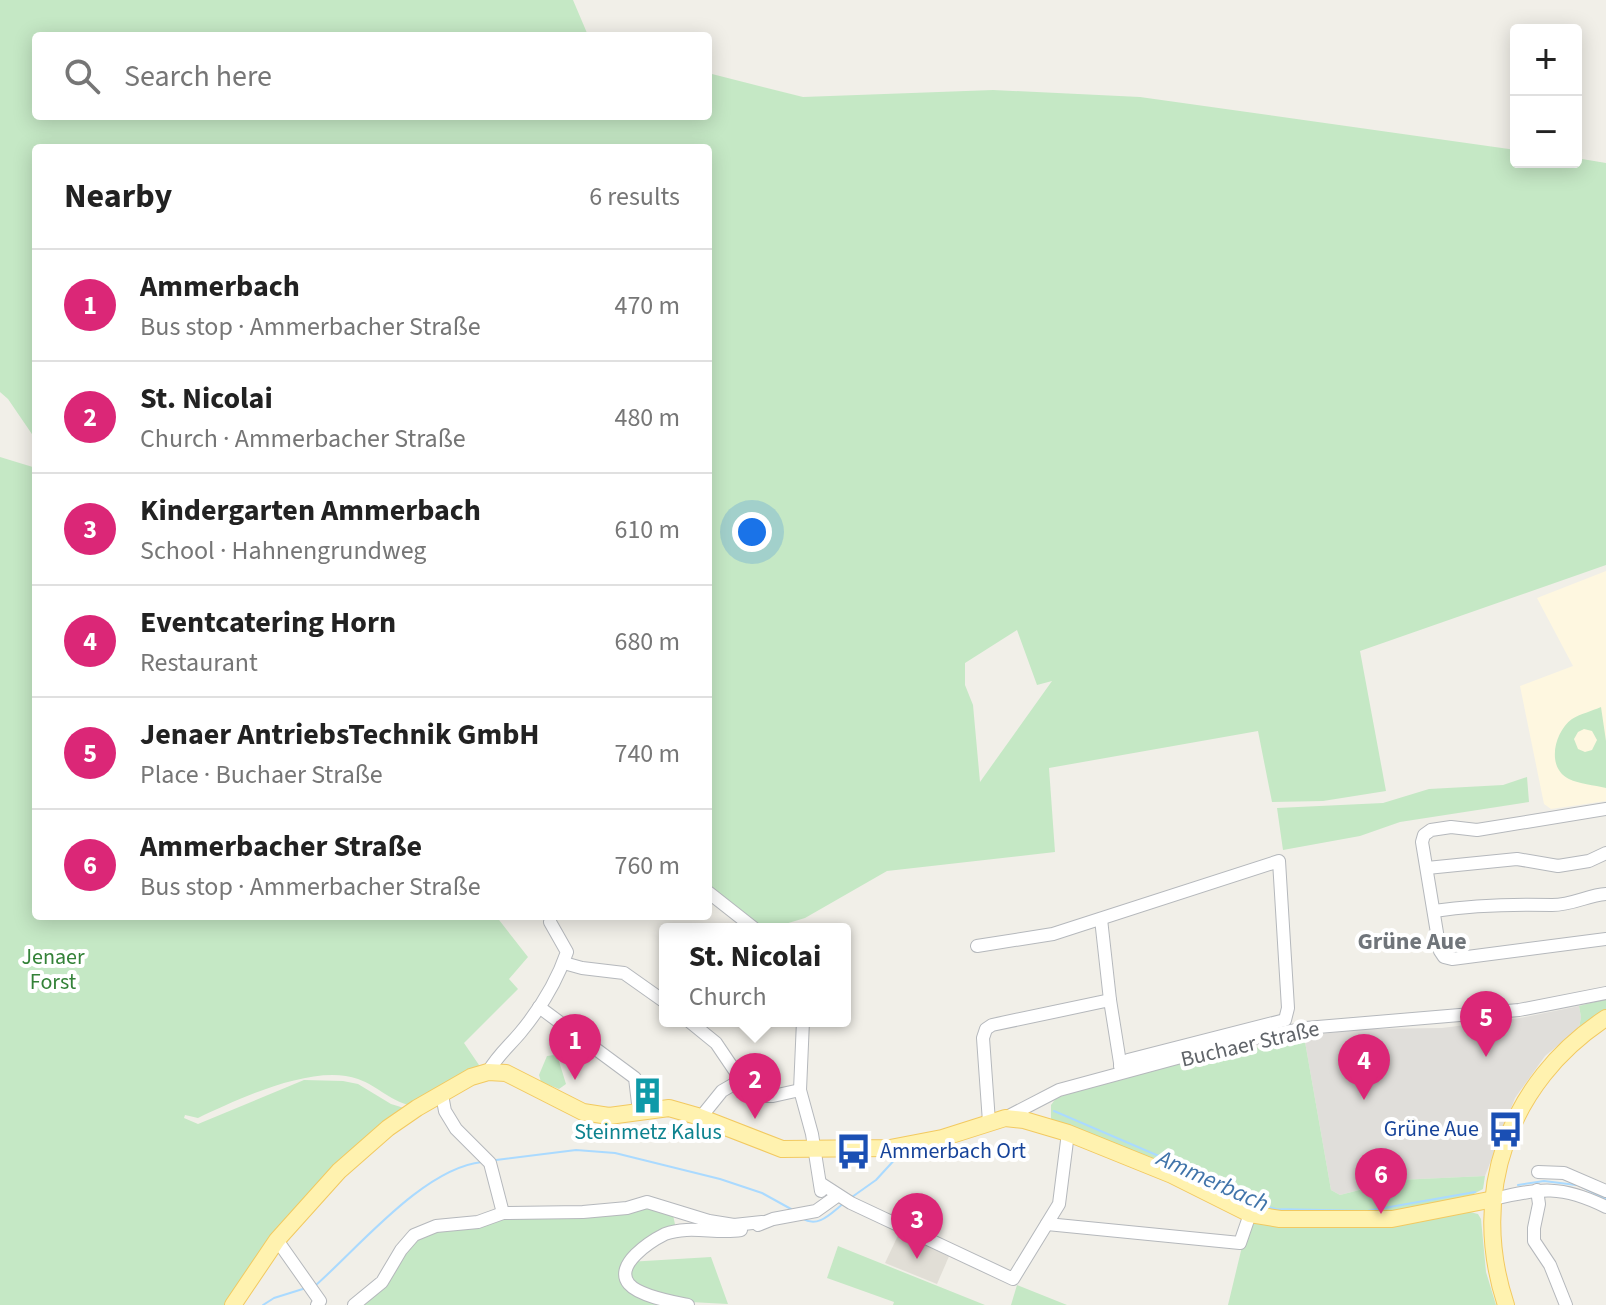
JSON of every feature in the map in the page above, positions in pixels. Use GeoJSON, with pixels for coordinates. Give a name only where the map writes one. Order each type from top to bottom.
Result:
{"type":"FeatureCollection","features":[{"type":"Feature","properties":{"kind":"main road"},"geometry":{"type":"LineString","coordinates":[[1506,1305],[1492,1246],[1494,1199],[1504,1146],[1538,1080],[1574,1042],[1606,1018]]}},
{"type":"Feature","properties":{"kind":"main road"},"geometry":{"type":"LineString","coordinates":[[233,1305],[277,1240],[339,1171],[388,1128],[471,1077],[488,1072],[506,1073],[583,1112],[609,1116],[669,1108],[701,1117],[773,1147],[802,1150],[898,1147],[940,1139],[997,1120],[1041,1124],[1172,1175],[1250,1214],[1292,1220],[1392,1219],[1494,1199]]}},
{"type":"Feature","properties":{"kind":"street"},"geometry":{"type":"LineString","coordinates":[[1606,809],[1477,830],[1454,827],[1431,830],[1422,840],[1440,951],[1450,959],[1606,939]]}},
{"type":"Feature","properties":{"kind":"street"},"geometry":{"type":"LineString","coordinates":[[1427,868],[1517,859],[1558,866],[1589,861],[1606,853]]}},
{"type":"Feature","properties":{"kind":"street","name":"Buchaer Straße"},"geometry":{"type":"LineString","coordinates":[[1101,919],[1279,861],[1288,1008],[1285,1020],[1128,1060],[1121,1070]]}},
{"type":"Feature","properties":{"kind":"street"},"geometry":{"type":"LineString","coordinates":[[1434,911],[1532,903],[1553,905],[1606,894]]}},
{"type":"Feature","properties":{"kind":"street"},"geometry":{"type":"LineString","coordinates":[[712,895],[747,923]]}},
{"type":"Feature","properties":{"kind":"street"},"geometry":{"type":"LineString","coordinates":[[977,946],[1053,934],[1101,919],[1121,1070]]}},
{"type":"Feature","properties":{"kind":"street"},"geometry":{"type":"LineString","coordinates":[[488,1072],[495,1059],[539,1007],[564,963],[567,952],[550,922]]}},
{"type":"Feature","properties":{"kind":"street"},"geometry":{"type":"LineString","coordinates":[[564,963],[624,973],[659,998]]}},
{"type":"Feature","properties":{"kind":"street","name":"Buchaer Straße"},"geometry":{"type":"LineString","coordinates":[[997,1120],[1059,1090],[1121,1070],[1240,1041],[1306,1028],[1481,1015],[1606,993]]}},
{"type":"Feature","properties":{"kind":"street"},"geometry":{"type":"LineString","coordinates":[[997,1120],[983,1038],[986,1029],[992,1025],[1110,1000]]}},
{"type":"Feature","properties":{"kind":"street"},"geometry":{"type":"LineString","coordinates":[[539,1007],[635,1078],[639,1112]]}},
{"type":"Feature","properties":{"kind":"street"},"geometry":{"type":"LineString","coordinates":[[696,1027],[716,1043],[741,1080],[759,1096],[800,1090]]}},
{"type":"Feature","properties":{"kind":"street"},"geometry":{"type":"LineString","coordinates":[[803,1027],[800,1090],[820,1183],[822,1207]]}},
{"type":"Feature","properties":{"kind":"street"},"geometry":{"type":"LineString","coordinates":[[701,1117],[722,1091],[741,1080]]}},
{"type":"Feature","properties":{"kind":"street"},"geometry":{"type":"LineString","coordinates":[[442,1095],[445,1111],[456,1129],[490,1163],[503,1213]]}},
{"type":"Feature","properties":{"kind":"street"},"geometry":{"type":"LineString","coordinates":[[1041,1098],[1041,1124]]}},
{"type":"Feature","properties":{"kind":"street"},"geometry":{"type":"LineString","coordinates":[[820,1183],[843,1199],[1013,1279],[1059,1204],[1068,1133]]}},
{"type":"Feature","properties":{"kind":"street"},"geometry":{"type":"LineString","coordinates":[[1538,1172],[1564,1173],[1606,1191]]}},
{"type":"Feature","properties":{"kind":"street"},"geometry":{"type":"LineString","coordinates":[[1494,1199],[1537,1190],[1566,1191],[1606,1207]]}},
{"type":"Feature","properties":{"kind":"street"},"geometry":{"type":"LineString","coordinates":[[1537,1190],[1539,1204],[1534,1241],[1550,1265],[1566,1305]]}},
{"type":"Feature","properties":{"kind":"street"},"geometry":{"type":"LineString","coordinates":[[354,1305],[382,1282],[414,1235],[436,1226],[478,1222],[503,1213],[583,1212],[627,1208],[647,1202],[709,1221],[734,1225],[816,1211],[843,1199]]}},
{"type":"Feature","properties":{"kind":"street"},"geometry":{"type":"LineString","coordinates":[[1047,1224],[1240,1243],[1250,1214]]}},
{"type":"Feature","properties":{"kind":"street"},"geometry":{"type":"LineString","coordinates":[[688,1305],[668,1301],[630,1286],[626,1269],[631,1259],[666,1234],[692,1230],[737,1231],[762,1222]]}},
{"type":"Feature","properties":{"kind":"street"},"geometry":{"type":"LineString","coordinates":[[277,1240],[320,1301],[317,1305]]}},
{"type":"Feature","properties":{"kind":"shaded area"},"geometry":{"type":"Polygon","coordinates":[[[1606,571],[1606,801],[1551,809],[1544,804],[1520,686],[1573,666],[1537,598],[1606,571]]]}},
{"type":"Feature","properties":{"kind":"shaded area"},"geometry":{"type":"Polygon","coordinates":[[[1579,1006],[1579,1028],[1545,1056],[1515,1098],[1485,1176],[1398,1180],[1340,1195],[1331,1190],[1304,1036],[1362,1029],[1442,1028],[1520,1018],[1579,1006]]]}},
{"type":"Feature","properties":{"kind":"shaded area"},"geometry":{"type":"Polygon","coordinates":[[[901,1229],[950,1254],[937,1284],[885,1263],[901,1229]]]}},
{"type":"Feature","properties":{"kind":"green space"},"geometry":{"type":"Polygon","coordinates":[[[0,0],[573,0],[587,32],[32,32],[32,120],[712,120],[712,74],[803,97],[993,90],[1140,97],[1510,149],[1510,168],[1582,168],[1582,159],[1606,163],[1606,565],[1360,651],[1386,791],[1323,801],[1272,802],[1258,731],[1049,768],[1055,852],[887,871],[805,918],[788,923],[750,923],[712,892],[712,144],[32,144],[32,434],[0,392],[0,0]],[[1017,630],[965,663],[965,685],[973,705],[980,782],[1052,681],[1037,685],[1017,630]]]}},
{"type":"Feature","properties":{"kind":"green space","name":"Jenaer Forst"},"geometry":{"type":"Polygon","coordinates":[[[0,457],[32,467],[32,920],[499,920],[528,957],[509,979],[518,989],[464,1043],[478,1068],[414,1106],[399,1102],[358,1079],[340,1075],[299,1079],[276,1085],[198,1118],[185,1115],[184,1118],[198,1124],[304,1080],[358,1084],[391,1104],[404,1108],[230,1305],[0,1305],[0,457]]]}},
{"type":"Feature","properties":{"kind":"green space"},"geometry":{"type":"Polygon","coordinates":[[[1601,707],[1606,741],[1606,788],[1569,779],[1557,767],[1555,759],[1557,741],[1566,725],[1575,717],[1601,707]],[[1584,729],[1578,732],[1574,739],[1578,749],[1585,752],[1592,750],[1597,740],[1592,731],[1584,729]]]}},
{"type":"Feature","properties":{"kind":"green space"},"geometry":{"type":"Polygon","coordinates":[[[1527,777],[1529,802],[1400,822],[1360,836],[1283,850],[1277,808],[1383,803],[1429,789],[1503,785],[1527,777]]]}},
{"type":"Feature","properties":{"kind":"green space"},"geometry":{"type":"Polygon","coordinates":[[[1606,999],[1606,1012],[1579,1028],[1579,1006],[1606,999]]]}},
{"type":"Feature","properties":{"kind":"green space"},"geometry":{"type":"Polygon","coordinates":[[[1304,1036],[1331,1190],[1340,1195],[1398,1180],[1485,1176],[1483,1189],[1466,1198],[1402,1210],[1341,1216],[1250,1211],[1138,1154],[1051,1120],[1051,1105],[1059,1094],[1230,1048],[1231,1054],[1304,1036]]]}},
{"type":"Feature","properties":{"kind":"green space"},"geometry":{"type":"Polygon","coordinates":[[[547,1056],[558,1058],[566,1084],[559,1089],[541,1082],[539,1075],[547,1056]]]}},
{"type":"Feature","properties":{"kind":"green space"},"geometry":{"type":"Polygon","coordinates":[[[648,1204],[673,1215],[676,1229],[628,1262],[711,1257],[728,1304],[652,1300],[671,1305],[354,1305],[417,1234],[503,1213],[648,1204]]]}},
{"type":"Feature","properties":{"kind":"green space"},"geometry":{"type":"Polygon","coordinates":[[[1470,1212],[1478,1214],[1481,1219],[1486,1272],[1496,1305],[1228,1305],[1246,1230],[1251,1221],[1306,1226],[1361,1226],[1470,1212]]]}},
{"type":"Feature","properties":{"kind":"green space"},"geometry":{"type":"Polygon","coordinates":[[[838,1246],[985,1305],[893,1305],[894,1302],[827,1278],[838,1246]]]}},
{"type":"Feature","properties":{"kind":"green space"},"geometry":{"type":"Polygon","coordinates":[[[1017,1285],[1067,1305],[1011,1305],[1017,1285]]]}},
{"type":"Feature","properties":{"kind":"waterway","name":"Ammerbach"},"geometry":{"type":"LineString","coordinates":[[1054,1111],[1203,1175],[1246,1201],[1276,1209],[1367,1211],[1475,1192]]}},
{"type":"Feature","properties":{"kind":"waterway","name":"Ammerbach"},"geometry":{"type":"LineString","coordinates":[[496,1160],[576,1150],[615,1153],[720,1179],[762,1193],[791,1209]]}},
{"type":"Feature","properties":{"kind":"waterway","name":"Ammerbach"},"geometry":{"type":"LineString","coordinates":[[852,1197],[876,1180],[898,1156]]}},
{"type":"Feature","properties":{"kind":"waterway","name":"Ammerbach"},"geometry":{"type":"LineString","coordinates":[[316,1285],[415,1194],[460,1167],[482,1162]]}},
{"type":"Feature","properties":{"kind":"waterway","name":"Ammerbach"},"geometry":{"type":"LineString","coordinates":[[1518,1185],[1544,1181],[1576,1185]]}},
{"type":"Feature","properties":{"kind":"waterway","name":"Ammerbach"},"geometry":{"type":"LineString","coordinates":[[1582,1187],[1606,1199]]}},
{"type":"Feature","properties":{"kind":"waterway","name":"Ammerbach"},"geometry":{"type":"LineString","coordinates":[[802,1218],[819,1221],[844,1203]]}},
{"type":"Feature","properties":{"kind":"waterway","name":"Ammerbach"},"geometry":{"type":"LineString","coordinates":[[263,1305],[274,1298],[306,1288]]}},
{"type":"Feature","properties":{"kind":"place","name":"Jenaer AntriebsTechnik GmbH"},"geometry":{"type":"Point","coordinates":[1486,1057]}},
{"type":"Feature","properties":{"kind":"place","name":"Ammerbach"},"geometry":{"type":"Point","coordinates":[575,1080]}},
{"type":"Feature","properties":{"kind":"place","name":"Steinmetz Kalus"},"geometry":{"type":"Point","coordinates":[648,1096]}},
{"type":"Feature","properties":{"kind":"place","name":"Eventcatering Horn"},"geometry":{"type":"Point","coordinates":[1364,1100]}},
{"type":"Feature","properties":{"kind":"place","name":"St. Nicolai"},"geometry":{"type":"Point","coordinates":[755,1119]}},
{"type":"Feature","properties":{"kind":"place","name":"Grüne Aue"},"geometry":{"type":"Point","coordinates":[1505,1129]}},
{"type":"Feature","properties":{"kind":"place","name":"Ammerbach Ort"},"geometry":{"type":"Point","coordinates":[854,1151]}},
{"type":"Feature","properties":{"kind":"place","name":"Ammerbacher Straße"},"geometry":{"type":"Point","coordinates":[1381,1214]}},
{"type":"Feature","properties":{"kind":"place","name":"Kindergarten Ammerbach"},"geometry":{"type":"Point","coordinates":[917,1259]}},
{"type":"Feature","properties":{"kind":"district","name":"Grüne Aue"},"geometry":{"type":"Point","coordinates":[1412,941]}}]}
